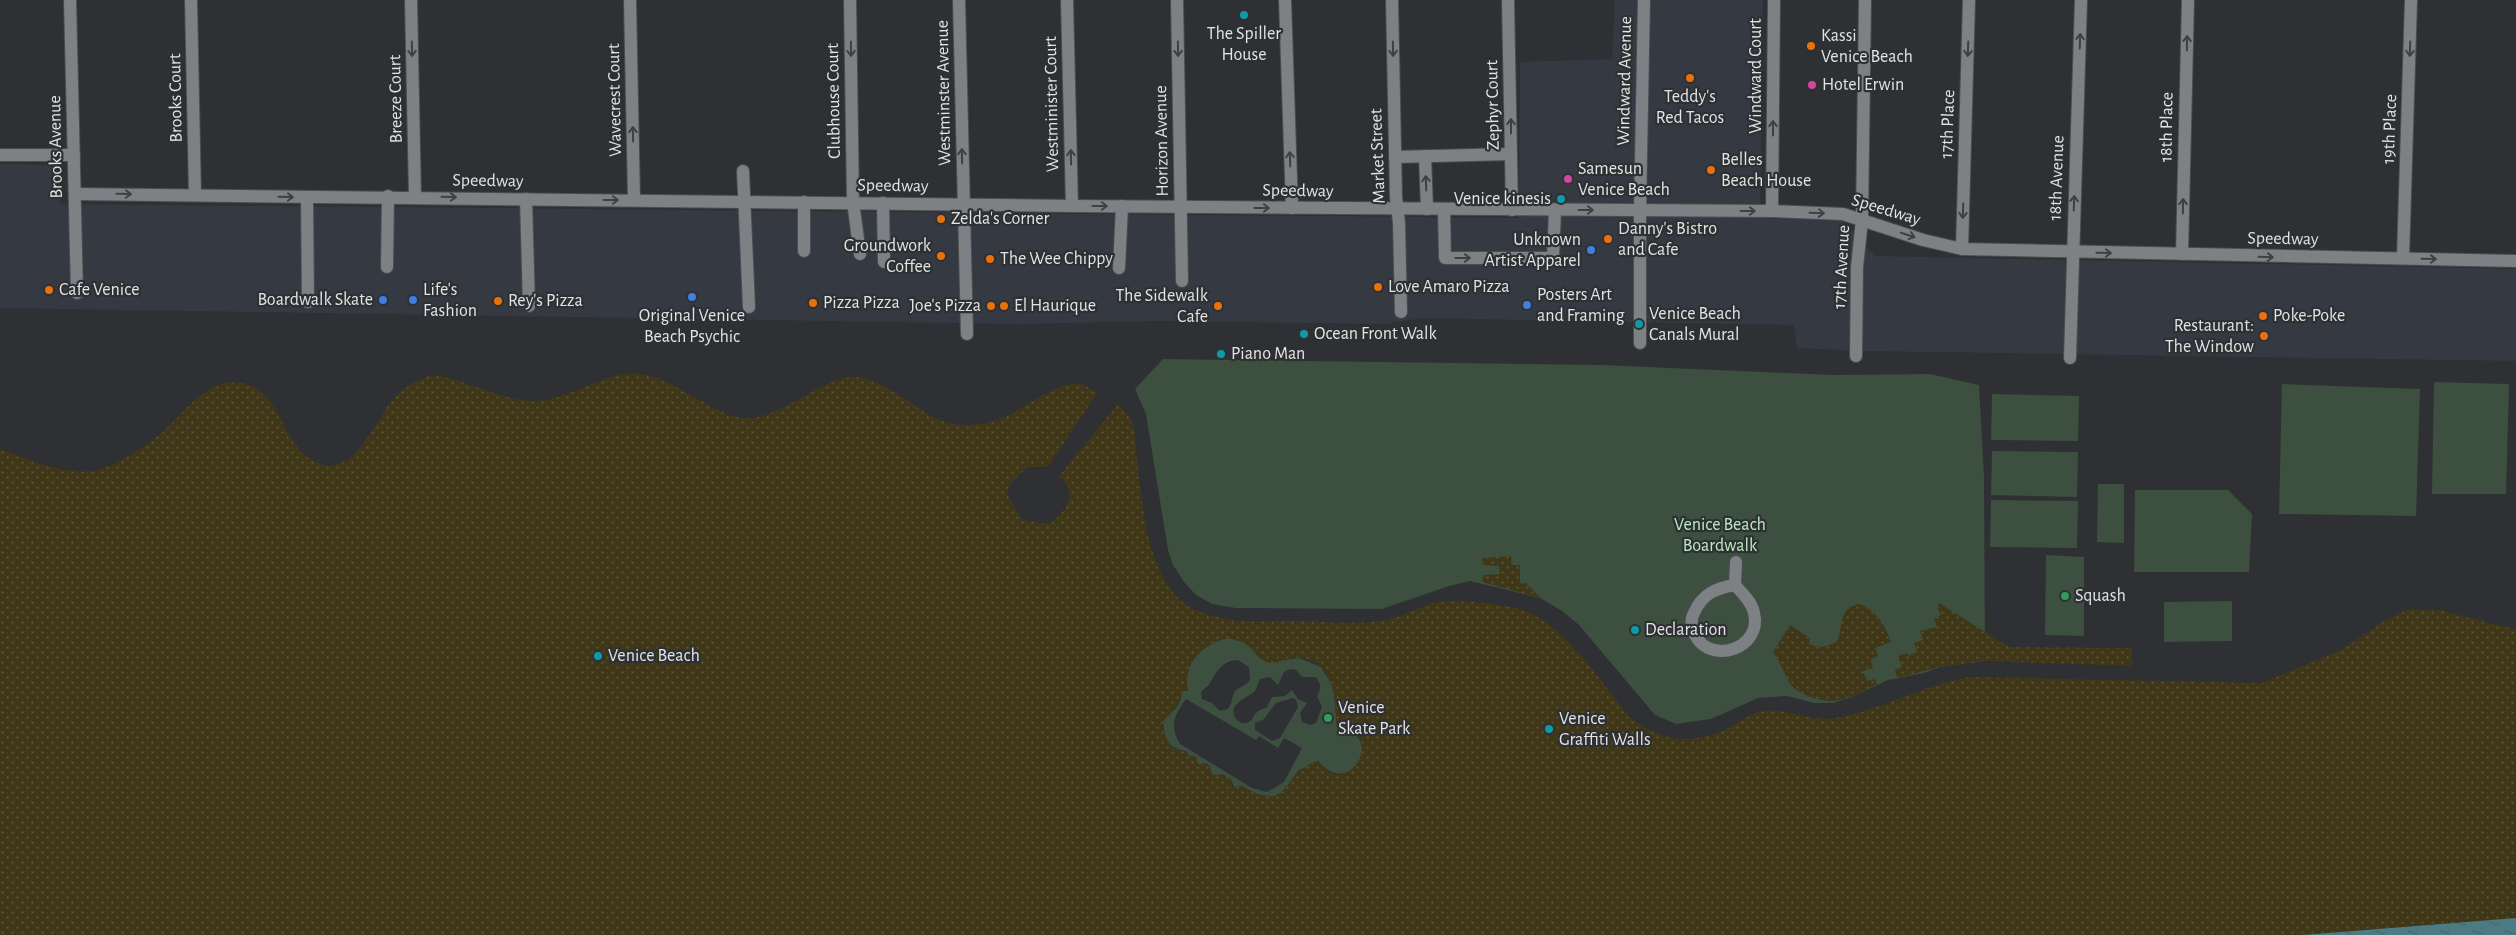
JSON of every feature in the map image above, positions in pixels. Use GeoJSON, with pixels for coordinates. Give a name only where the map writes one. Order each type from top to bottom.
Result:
{"type":"FeatureCollection","features":[{"type":"Feature","properties":{"kind":"street","name":"Brooks Avenue"},"geometry":{"type":"LineString","coordinates":[[70,0],[77,293]]}},
{"type":"Feature","properties":{"kind":"street","name":"Brooks Court"},"geometry":{"type":"LineString","coordinates":[[191,0],[195,195]]}},
{"type":"Feature","properties":{"kind":"street","name":"Breeze Court"},"geometry":{"type":"LineString","coordinates":[[412,0],[415,197]]}},
{"type":"Feature","properties":{"kind":"street","name":"Wavecrest Court"},"geometry":{"type":"LineString","coordinates":[[630,0],[634,200]]}},
{"type":"Feature","properties":{"kind":"street","name":"Clubhouse Court"},"geometry":{"type":"LineString","coordinates":[[850,0],[853,202],[860,254]]}},
{"type":"Feature","properties":{"kind":"street","name":"Westminster Avenue"},"geometry":{"type":"LineString","coordinates":[[959,0],[967,334]]}},
{"type":"Feature","properties":{"kind":"street","name":"Westminister Court"},"geometry":{"type":"LineString","coordinates":[[1067,0],[1072,206]]}},
{"type":"Feature","properties":{"kind":"street","name":"Horizon Avenue"},"geometry":{"type":"LineString","coordinates":[[1177,0],[1182,281]]}},
{"type":"Feature","properties":{"kind":"street"},"geometry":{"type":"LineString","coordinates":[[1285,0],[1292,208]]}},
{"type":"Feature","properties":{"kind":"street","name":"Market Street"},"geometry":{"type":"LineString","coordinates":[[1392,0],[1400,312]]}},
{"type":"Feature","properties":{"kind":"street","name":"Zephyr Court"},"geometry":{"type":"LineString","coordinates":[[1508,0],[1512,210]]}},
{"type":"Feature","properties":{"kind":"street","name":"Windward Avenue"},"geometry":{"type":"LineString","coordinates":[[1640,343],[1640,211],[1644,0]]}},
{"type":"Feature","properties":{"kind":"street","name":"Windward Court"},"geometry":{"type":"LineString","coordinates":[[1772,212],[1774,0]]}},
{"type":"Feature","properties":{"kind":"street","name":"17th Avenue"},"geometry":{"type":"LineString","coordinates":[[1856,356],[1857,268],[1862,220],[1865,0]]}},
{"type":"Feature","properties":{"kind":"street","name":"17th Place"},"geometry":{"type":"LineString","coordinates":[[1962,249],[1969,0]]}},
{"type":"Feature","properties":{"kind":"street","name":"18th Avenue"},"geometry":{"type":"LineString","coordinates":[[2070,358],[2081,0]]}},
{"type":"Feature","properties":{"kind":"street","name":"18th Place"},"geometry":{"type":"LineString","coordinates":[[2182,254],[2188,0]]}},
{"type":"Feature","properties":{"kind":"street","name":"19th Place"},"geometry":{"type":"LineString","coordinates":[[2403,258],[2411,0]]}},
{"type":"Feature","properties":{"kind":"street"},"geometry":{"type":"LineString","coordinates":[[1395,157],[1511,154]]}},
{"type":"Feature","properties":{"kind":"street"},"geometry":{"type":"LineString","coordinates":[[0,155],[74,156]]}},
{"type":"Feature","properties":{"kind":"street"},"geometry":{"type":"LineString","coordinates":[[1425,156],[1427,209]]}},
{"type":"Feature","properties":{"kind":"street"},"geometry":{"type":"LineString","coordinates":[[743,171],[749,307]]}},
{"type":"Feature","properties":{"kind":"street","name":"Speedway"},"geometry":{"type":"LineString","coordinates":[[75,194],[745,200],[964,205],[1772,212],[1843,214],[1923,240],[1962,249],[2516,261]]}},
{"type":"Feature","properties":{"kind":"street"},"geometry":{"type":"LineString","coordinates":[[387,267],[388,196]]}},
{"type":"Feature","properties":{"kind":"street"},"geometry":{"type":"LineString","coordinates":[[307,197],[308,302]]}},
{"type":"Feature","properties":{"kind":"street"},"geometry":{"type":"LineString","coordinates":[[526,199],[529,306]]}},
{"type":"Feature","properties":{"kind":"street"},"geometry":{"type":"LineString","coordinates":[[804,202],[804,251]]}},
{"type":"Feature","properties":{"kind":"street"},"geometry":{"type":"LineString","coordinates":[[882,203],[884,262]]}},
{"type":"Feature","properties":{"kind":"street"},"geometry":{"type":"LineString","coordinates":[[1119,268],[1122,206]]}},
{"type":"Feature","properties":{"kind":"street"},"geometry":{"type":"LineString","coordinates":[[1444,210],[1445,258],[1553,258],[1555,210]]}},
{"type":"Feature","properties":{"kind":"street"},"geometry":{"type":"LineString","coordinates":[[1736,562],[1736,585],[1751,604],[1755,614],[1755,625],[1752,635],[1740,646],[1725,652],[1714,651],[1698,640],[1693,630],[1692,616],[1698,604],[1707,594],[1719,588],[1736,585]]}},
{"type":"Feature","properties":{"kind":"shaded area"},"geometry":{"type":"Polygon","coordinates":[[[1615,0],[1763,0],[1760,218],[1842,220],[1875,256],[2516,269],[2516,361],[1867,351],[1797,348],[1794,325],[1421,318],[1385,324],[1159,321],[1021,324],[0,308],[0,164],[58,165],[60,204],[1519,218],[1520,62],[1612,59],[1615,0]]]}},
{"type":"Feature","properties":{"kind":"green space","name":"Venice Beach Boardwalk"},"geometry":{"type":"Polygon","coordinates":[[[1163,359],[1601,365],[1834,375],[1930,374],[1979,385],[1984,477],[1985,661],[1940,667],[1924,673],[1888,680],[1852,697],[1833,703],[1814,703],[1787,696],[1758,698],[1711,719],[1676,724],[1655,715],[1579,625],[1562,611],[1540,598],[1470,581],[1449,586],[1382,609],[1236,608],[1212,604],[1196,595],[1184,582],[1173,565],[1168,550],[1146,414],[1135,389],[1163,359]]]}},
{"type":"Feature","properties":{"kind":"green space"},"geometry":{"type":"Polygon","coordinates":[[[2434,382],[2509,384],[2506,494],[2432,494],[2434,382]]]}},
{"type":"Feature","properties":{"kind":"green space"},"geometry":{"type":"Polygon","coordinates":[[[2282,384],[2420,389],[2416,516],[2279,514],[2282,384]]]}},
{"type":"Feature","properties":{"kind":"green space"},"geometry":{"type":"Polygon","coordinates":[[[1992,394],[2079,396],[2078,441],[1991,440],[1992,394]]]}},
{"type":"Feature","properties":{"kind":"green space"},"geometry":{"type":"Polygon","coordinates":[[[1992,451],[2078,452],[2077,497],[1991,495],[1992,451]]]}},
{"type":"Feature","properties":{"kind":"green space"},"geometry":{"type":"Polygon","coordinates":[[[2098,484],[2124,484],[2124,543],[2097,542],[2098,484]]]}},
{"type":"Feature","properties":{"kind":"green space"},"geometry":{"type":"Polygon","coordinates":[[[2135,490],[2228,490],[2252,514],[2249,572],[2134,572],[2135,490]]]}},
{"type":"Feature","properties":{"kind":"green space"},"geometry":{"type":"Polygon","coordinates":[[[1991,500],[2078,501],[2077,548],[1990,547],[1991,500]]]}},
{"type":"Feature","properties":{"kind":"green space","name":"Squash"},"geometry":{"type":"Polygon","coordinates":[[[2046,555],[2084,557],[2084,636],[2045,635],[2046,555]]]}},
{"type":"Feature","properties":{"kind":"green space"},"geometry":{"type":"Polygon","coordinates":[[[2232,601],[2232,641],[2164,642],[2164,602],[2232,601]]]}},
{"type":"Feature","properties":{"kind":"green space","name":"Venice Skate Park"},"geometry":{"type":"Polygon","coordinates":[[[1229,638],[1249,644],[1257,655],[1283,660],[1299,658],[1321,667],[1334,688],[1337,728],[1352,733],[1360,741],[1362,752],[1359,762],[1352,770],[1342,774],[1330,771],[1318,761],[1298,771],[1284,791],[1275,797],[1256,794],[1242,786],[1234,787],[1231,779],[1214,776],[1211,773],[1210,766],[1205,763],[1199,765],[1196,762],[1196,757],[1189,756],[1186,751],[1171,745],[1164,737],[1164,720],[1177,707],[1183,690],[1188,691],[1187,681],[1191,663],[1203,649],[1220,640],[1229,638]],[[1238,660],[1224,664],[1201,692],[1202,699],[1212,703],[1219,710],[1230,707],[1236,690],[1250,680],[1249,667],[1238,660]],[[1290,669],[1284,672],[1278,685],[1270,677],[1260,679],[1255,691],[1241,700],[1234,708],[1233,711],[1236,719],[1241,723],[1249,722],[1258,711],[1267,707],[1272,697],[1285,696],[1292,690],[1298,699],[1307,703],[1300,713],[1302,722],[1310,725],[1316,723],[1322,707],[1317,696],[1320,688],[1319,682],[1315,677],[1302,677],[1296,670],[1290,669]],[[1293,698],[1276,703],[1263,720],[1255,723],[1255,730],[1272,741],[1280,738],[1298,707],[1296,700],[1293,698]],[[1186,699],[1174,721],[1175,731],[1180,744],[1252,788],[1267,792],[1284,782],[1302,748],[1284,738],[1278,748],[1259,736],[1256,740],[1186,699]]]}},
{"type":"Feature","properties":{"kind":"sand","name":"Venice Beach"},"geometry":{"type":"Polygon","coordinates":[[[432,375],[445,377],[510,398],[537,401],[564,395],[619,375],[646,375],[671,384],[719,411],[743,418],[771,413],[829,383],[842,378],[855,377],[882,385],[934,417],[961,425],[982,424],[997,420],[1062,386],[1081,384],[1097,393],[1048,467],[1028,467],[1009,485],[1007,494],[1022,520],[1050,524],[1061,513],[1070,495],[1069,489],[1059,476],[1118,404],[1131,419],[1134,429],[1142,503],[1154,556],[1164,579],[1178,598],[1196,610],[1218,617],[1242,621],[1353,623],[1391,619],[1433,603],[1441,602],[1480,602],[1518,608],[1541,619],[1556,630],[1595,672],[1629,716],[1640,725],[1664,736],[1677,738],[1690,739],[1717,733],[1751,715],[1764,711],[1782,711],[1826,719],[1835,718],[1969,677],[2262,683],[2343,649],[2381,623],[2407,610],[2440,610],[2516,629],[2516,918],[2303,935],[0,935],[0,449],[56,468],[79,471],[100,469],[129,456],[149,443],[207,391],[218,385],[241,383],[255,388],[266,396],[295,445],[304,455],[327,466],[338,464],[348,459],[357,451],[394,398],[411,384],[432,375]],[[1229,638],[1211,644],[1203,649],[1191,663],[1187,681],[1188,691],[1183,691],[1176,708],[1164,720],[1164,729],[1168,742],[1179,751],[1184,750],[1188,756],[1196,757],[1198,764],[1202,765],[1205,763],[1210,766],[1211,773],[1214,775],[1223,774],[1231,779],[1231,784],[1234,787],[1242,786],[1258,794],[1269,796],[1278,794],[1297,774],[1318,761],[1330,772],[1341,774],[1351,770],[1358,761],[1362,751],[1360,740],[1352,732],[1337,728],[1333,691],[1325,671],[1317,663],[1306,659],[1289,658],[1276,663],[1264,661],[1238,640],[1229,638]]]}},
{"type":"Feature","properties":{"kind":"sand"},"geometry":{"type":"Polygon","coordinates":[[[1511,556],[1512,565],[1520,565],[1520,583],[1526,583],[1541,598],[1482,582],[1483,575],[1500,574],[1499,566],[1483,565],[1482,558],[1511,556]]]}},
{"type":"Feature","properties":{"kind":"sand"},"geometry":{"type":"Polygon","coordinates":[[[1939,603],[2009,647],[2132,648],[2132,666],[1985,661],[1940,667],[1897,678],[1895,670],[1902,667],[1898,656],[1907,653],[1909,656],[1917,652],[1914,643],[1923,640],[1920,631],[1937,627],[1934,618],[1941,615],[1937,607],[1939,603]]]}},
{"type":"Feature","properties":{"kind":"sand"},"geometry":{"type":"Polygon","coordinates":[[[1859,604],[1870,610],[1880,619],[1891,642],[1875,648],[1878,656],[1871,659],[1873,668],[1863,671],[1867,681],[1875,679],[1877,684],[1852,697],[1836,701],[1818,699],[1795,689],[1773,652],[1790,625],[1810,638],[1809,644],[1820,647],[1827,646],[1837,641],[1843,618],[1848,609],[1859,604]]]}},
{"type":"Feature","properties":{"kind":"water"},"geometry":{"type":"Polygon","coordinates":[[[2516,918],[2516,935],[2303,935],[2516,918]]]}},
{"type":"Feature","properties":{"kind":"place","name":"The Spiller House"},"geometry":{"type":"Point","coordinates":[1244,15]}},
{"type":"Feature","properties":{"kind":"place","name":"Kassi Venice Beach"},"geometry":{"type":"Point","coordinates":[1811,46]}},
{"type":"Feature","properties":{"kind":"place","name":"Teddy's Red Tacos"},"geometry":{"type":"Point","coordinates":[1690,78]}},
{"type":"Feature","properties":{"kind":"place","name":"Hotel Erwin"},"geometry":{"type":"Point","coordinates":[1812,85]}},
{"type":"Feature","properties":{"kind":"place","name":"Belles Beach House"},"geometry":{"type":"Point","coordinates":[1711,170]}},
{"type":"Feature","properties":{"kind":"place","name":"Samesun Venice Beach"},"geometry":{"type":"Point","coordinates":[1568,179]}},
{"type":"Feature","properties":{"kind":"place","name":"Venice kinesis"},"geometry":{"type":"Point","coordinates":[1561,199]}},
{"type":"Feature","properties":{"kind":"place","name":"Zelda's Corner"},"geometry":{"type":"Point","coordinates":[941,219]}},
{"type":"Feature","properties":{"kind":"place","name":"Danny's Bistro and Cafe"},"geometry":{"type":"Point","coordinates":[1608,239]}},
{"type":"Feature","properties":{"kind":"place","name":"Unknown Artist Apparel"},"geometry":{"type":"Point","coordinates":[1591,250]}},
{"type":"Feature","properties":{"kind":"place","name":"Groundwork Coffee"},"geometry":{"type":"Point","coordinates":[941,256]}},
{"type":"Feature","properties":{"kind":"place","name":"The Wee Chippy"},"geometry":{"type":"Point","coordinates":[990,259]}},
{"type":"Feature","properties":{"kind":"place","name":"Love Amaro Pizza"},"geometry":{"type":"Point","coordinates":[1378,287]}},
{"type":"Feature","properties":{"kind":"place","name":"Cafe Venice"},"geometry":{"type":"Point","coordinates":[49,290]}},
{"type":"Feature","properties":{"kind":"place","name":"Original Venice Beach Psychic"},"geometry":{"type":"Point","coordinates":[692,297]}},
{"type":"Feature","properties":{"kind":"place","name":"Boardwalk Skate"},"geometry":{"type":"Point","coordinates":[383,300]}},
{"type":"Feature","properties":{"kind":"place","name":"Life's Fashion"},"geometry":{"type":"Point","coordinates":[413,300]}},
{"type":"Feature","properties":{"kind":"place","name":"Rey's Pizza"},"geometry":{"type":"Point","coordinates":[498,301]}},
{"type":"Feature","properties":{"kind":"place","name":"Pizza Pizza"},"geometry":{"type":"Point","coordinates":[813,303]}},
{"type":"Feature","properties":{"kind":"place","name":"Posters Art and Framing"},"geometry":{"type":"Point","coordinates":[1527,305]}},
{"type":"Feature","properties":{"kind":"place","name":"Joe's Pizza"},"geometry":{"type":"Point","coordinates":[991,306]}},
{"type":"Feature","properties":{"kind":"place","name":"El Haurique"},"geometry":{"type":"Point","coordinates":[1004,306]}},
{"type":"Feature","properties":{"kind":"place","name":"The Sidewalk Cafe"},"geometry":{"type":"Point","coordinates":[1218,306]}},
{"type":"Feature","properties":{"kind":"place","name":"Poke-Poke"},"geometry":{"type":"Point","coordinates":[2263,316]}},
{"type":"Feature","properties":{"kind":"place","name":"Venice Beach Canals Mural"},"geometry":{"type":"Point","coordinates":[1639,324]}},
{"type":"Feature","properties":{"kind":"place","name":"Ocean Front Walk"},"geometry":{"type":"Point","coordinates":[1304,334]}},
{"type":"Feature","properties":{"kind":"place","name":"Restaurant: The Window"},"geometry":{"type":"Point","coordinates":[2264,336]}},
{"type":"Feature","properties":{"kind":"place","name":"Piano Man"},"geometry":{"type":"Point","coordinates":[1221,354]}},
{"type":"Feature","properties":{"kind":"place","name":"Squash"},"geometry":{"type":"Point","coordinates":[2065,596]}},
{"type":"Feature","properties":{"kind":"place","name":"Declaration"},"geometry":{"type":"Point","coordinates":[1635,630]}},
{"type":"Feature","properties":{"kind":"place","name":"Venice Beach"},"geometry":{"type":"Point","coordinates":[598,656]}},
{"type":"Feature","properties":{"kind":"place","name":"Venice Skate Park"},"geometry":{"type":"Point","coordinates":[1328,718]}},
{"type":"Feature","properties":{"kind":"place","name":"Venice Graffiti Walls"},"geometry":{"type":"Point","coordinates":[1549,729]}}]}
